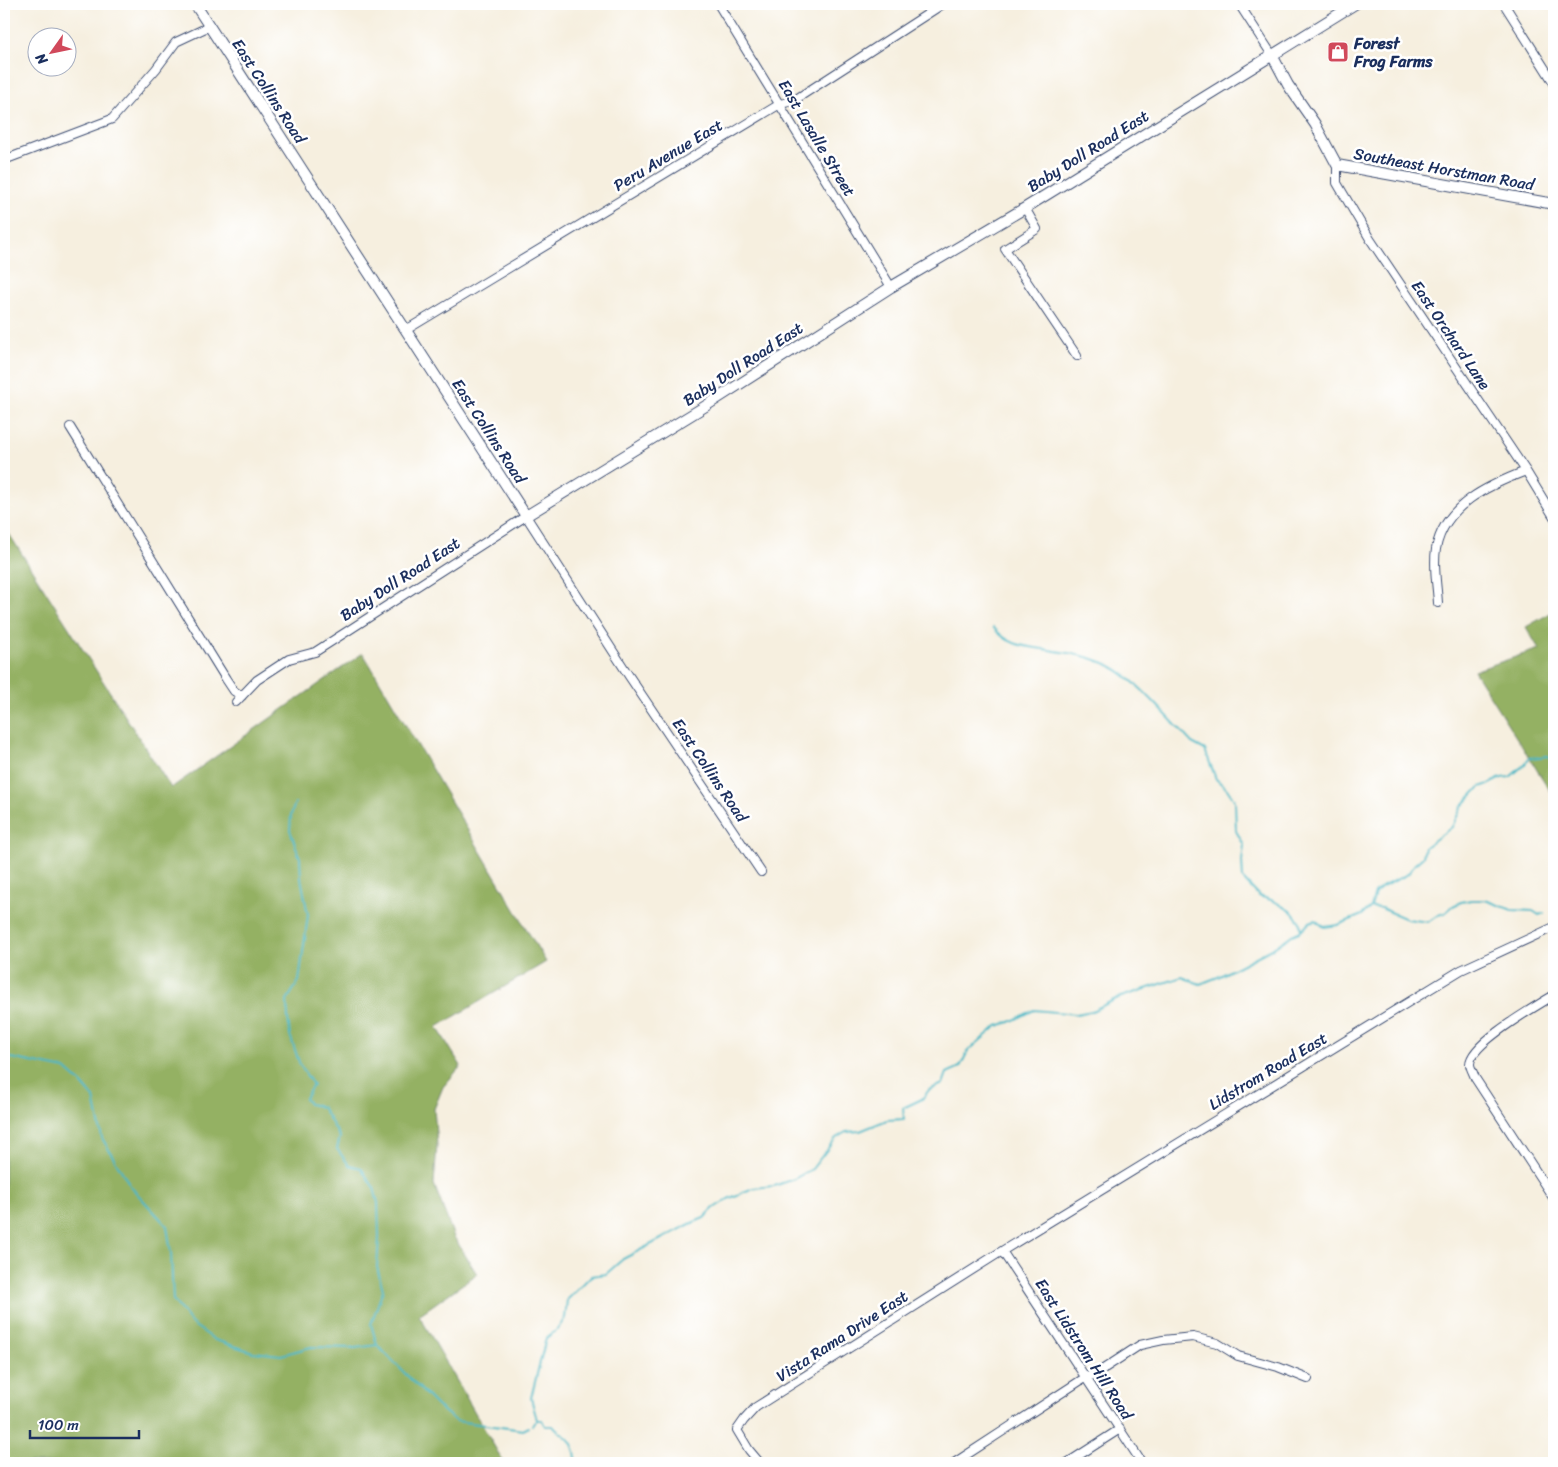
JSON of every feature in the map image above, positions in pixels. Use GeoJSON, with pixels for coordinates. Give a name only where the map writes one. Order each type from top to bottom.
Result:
{"type":"FeatureCollection","features":[{"type":"Feature","properties":{"kind":"street","name":"East Collins Road"},"geometry":{"type":"LineString","coordinates":[[195,4],[628,676],[761,872]]}},
{"type":"Feature","properties":{"kind":"street","name":"East Lasalle Street"},"geometry":{"type":"LineString","coordinates":[[718,4],[891,287]]}},
{"type":"Feature","properties":{"kind":"street","name":"Peru Avenue East"},"geometry":{"type":"LineString","coordinates":[[406,330],[780,104],[793,101],[943,4]]}},
{"type":"Feature","properties":{"kind":"street"},"geometry":{"type":"LineString","coordinates":[[1239,4],[1272,55]]}},
{"type":"Feature","properties":{"kind":"street","name":"Baby Doll Road East"},"geometry":{"type":"LineString","coordinates":[[236,702],[257,680],[289,659],[315,652],[526,516],[704,407],[891,287],[1024,208],[1355,4]]}},
{"type":"Feature","properties":{"kind":"street"},"geometry":{"type":"LineString","coordinates":[[1504,4],[1554,83]]}},
{"type":"Feature","properties":{"kind":"street"},"geometry":{"type":"LineString","coordinates":[[4,160],[112,119],[156,69],[176,42],[210,26]]}},
{"type":"Feature","properties":{"kind":"street","name":"Southeast Horstman Road"},"geometry":{"type":"LineString","coordinates":[[1272,55],[1288,85],[1315,124],[1337,165],[1554,204]]}},
{"type":"Feature","properties":{"kind":"street","name":"East Orchard Lane"},"geometry":{"type":"LineString","coordinates":[[1337,165],[1337,183],[1370,239],[1526,471],[1554,517]]}},
{"type":"Feature","properties":{"kind":"street"},"geometry":{"type":"LineString","coordinates":[[1024,208],[1037,229],[1005,249],[1077,356]]}},
{"type":"Feature","properties":{"kind":"street"},"geometry":{"type":"LineString","coordinates":[[70,428],[226,679],[234,691],[242,696]]}},
{"type":"Feature","properties":{"kind":"street"},"geometry":{"type":"LineString","coordinates":[[1438,603],[1435,566],[1436,548],[1442,528],[1456,510],[1478,493],[1497,482],[1526,471]]}},
{"type":"Feature","properties":{"kind":"street","name":"Lidstrom Road East"},"geometry":{"type":"LineString","coordinates":[[1002,1250],[1461,970],[1554,927]]}},
{"type":"Feature","properties":{"kind":"street"},"geometry":{"type":"LineString","coordinates":[[1554,995],[1505,1026],[1482,1044],[1473,1054],[1470,1064],[1475,1078],[1554,1199]]}},
{"type":"Feature","properties":{"kind":"street","name":"East Lidstrom Hill Road"},"geometry":{"type":"LineString","coordinates":[[1002,1250],[1142,1463]]}},
{"type":"Feature","properties":{"kind":"street","name":"Vista Rama Drive East"},"geometry":{"type":"LineString","coordinates":[[760,1463],[749,1450],[737,1430],[756,1407],[1002,1250]]}},
{"type":"Feature","properties":{"kind":"street"},"geometry":{"type":"LineString","coordinates":[[954,1463],[1086,1377],[1094,1375],[1140,1345],[1163,1340],[1193,1337],[1217,1343],[1238,1356],[1278,1367],[1308,1379]]}},
{"type":"Feature","properties":{"kind":"street"},"geometry":{"type":"LineString","coordinates":[[1068,1463],[1120,1429]]}},
{"type":"Feature","properties":{"kind":"green space"},"geometry":{"type":"Polygon","coordinates":[[[4,526],[171,788],[363,653],[546,962],[437,1027],[461,1066],[443,1087],[434,1109],[437,1145],[434,1184],[454,1237],[477,1274],[419,1315],[504,1463],[4,1463],[4,526]]]}},
{"type":"Feature","properties":{"kind":"green space"},"geometry":{"type":"Polygon","coordinates":[[[1554,611],[1554,790],[1551,792],[1474,671],[1539,649],[1526,627],[1554,611]]]}},
{"type":"Feature","properties":{"kind":"waterway"},"geometry":{"type":"LineString","coordinates":[[993,627],[1014,643],[1080,656],[1115,668],[1151,698],[1192,743],[1205,750],[1216,779],[1227,789],[1235,801],[1236,831],[1244,845],[1242,861],[1243,879],[1259,896],[1274,901],[1292,912],[1300,922],[1301,931]]}},
{"type":"Feature","properties":{"kind":"waterway"},"geometry":{"type":"LineString","coordinates":[[577,1463],[574,1449],[569,1439],[553,1426],[545,1426],[542,1420],[537,1420],[531,1398],[546,1338],[557,1330],[565,1318],[567,1300],[591,1276],[606,1274],[623,1259],[704,1218],[714,1208],[728,1199],[753,1188],[774,1186],[794,1179],[812,1169],[836,1138],[846,1132],[860,1131],[887,1120],[904,1119],[903,1108],[922,1099],[929,1090],[943,1084],[947,1073],[960,1067],[968,1051],[997,1026],[1034,1010],[1076,1014],[1092,1011],[1118,998],[1182,977],[1200,984],[1218,977],[1275,947],[1301,931],[1310,922],[1315,920],[1324,927],[1338,925],[1362,915],[1371,907],[1375,893],[1382,887],[1408,874],[1423,857],[1425,847],[1452,827],[1462,806],[1480,787],[1501,778],[1510,777],[1529,758],[1548,756],[1554,761]]}},
{"type":"Feature","properties":{"kind":"waterway"},"geometry":{"type":"LineString","coordinates":[[295,803],[291,815],[290,830],[300,858],[301,878],[308,915],[299,981],[287,1000],[290,1035],[300,1065],[313,1085],[305,1098],[309,1104],[322,1107],[340,1137],[337,1149],[349,1165],[361,1168],[374,1188],[378,1203],[379,1237],[377,1267],[383,1290],[371,1324],[377,1345],[437,1406],[456,1421],[523,1430],[529,1427]]}},
{"type":"Feature","properties":{"kind":"waterway"},"geometry":{"type":"LineString","coordinates":[[1371,907],[1381,908],[1407,919],[1428,922],[1438,915],[1445,913],[1453,906],[1471,900],[1485,900],[1512,910],[1533,911],[1539,915],[1544,913]]}},
{"type":"Feature","properties":{"kind":"waterway"},"geometry":{"type":"LineString","coordinates":[[4,1053],[11,1058],[65,1069],[94,1098],[102,1138],[131,1187],[167,1226],[171,1253],[173,1300],[192,1324],[215,1340],[253,1352],[281,1355],[311,1347],[355,1348],[377,1345]]}},
{"type":"Feature","properties":{"kind":"waterway"},"geometry":{"type":"LineString","coordinates":[[532,1425],[537,1420]]}},
{"type":"Feature","properties":{"kind":"place","name":"Forest Frog Farms"},"geometry":{"type":"Point","coordinates":[1338,52]}}]}
